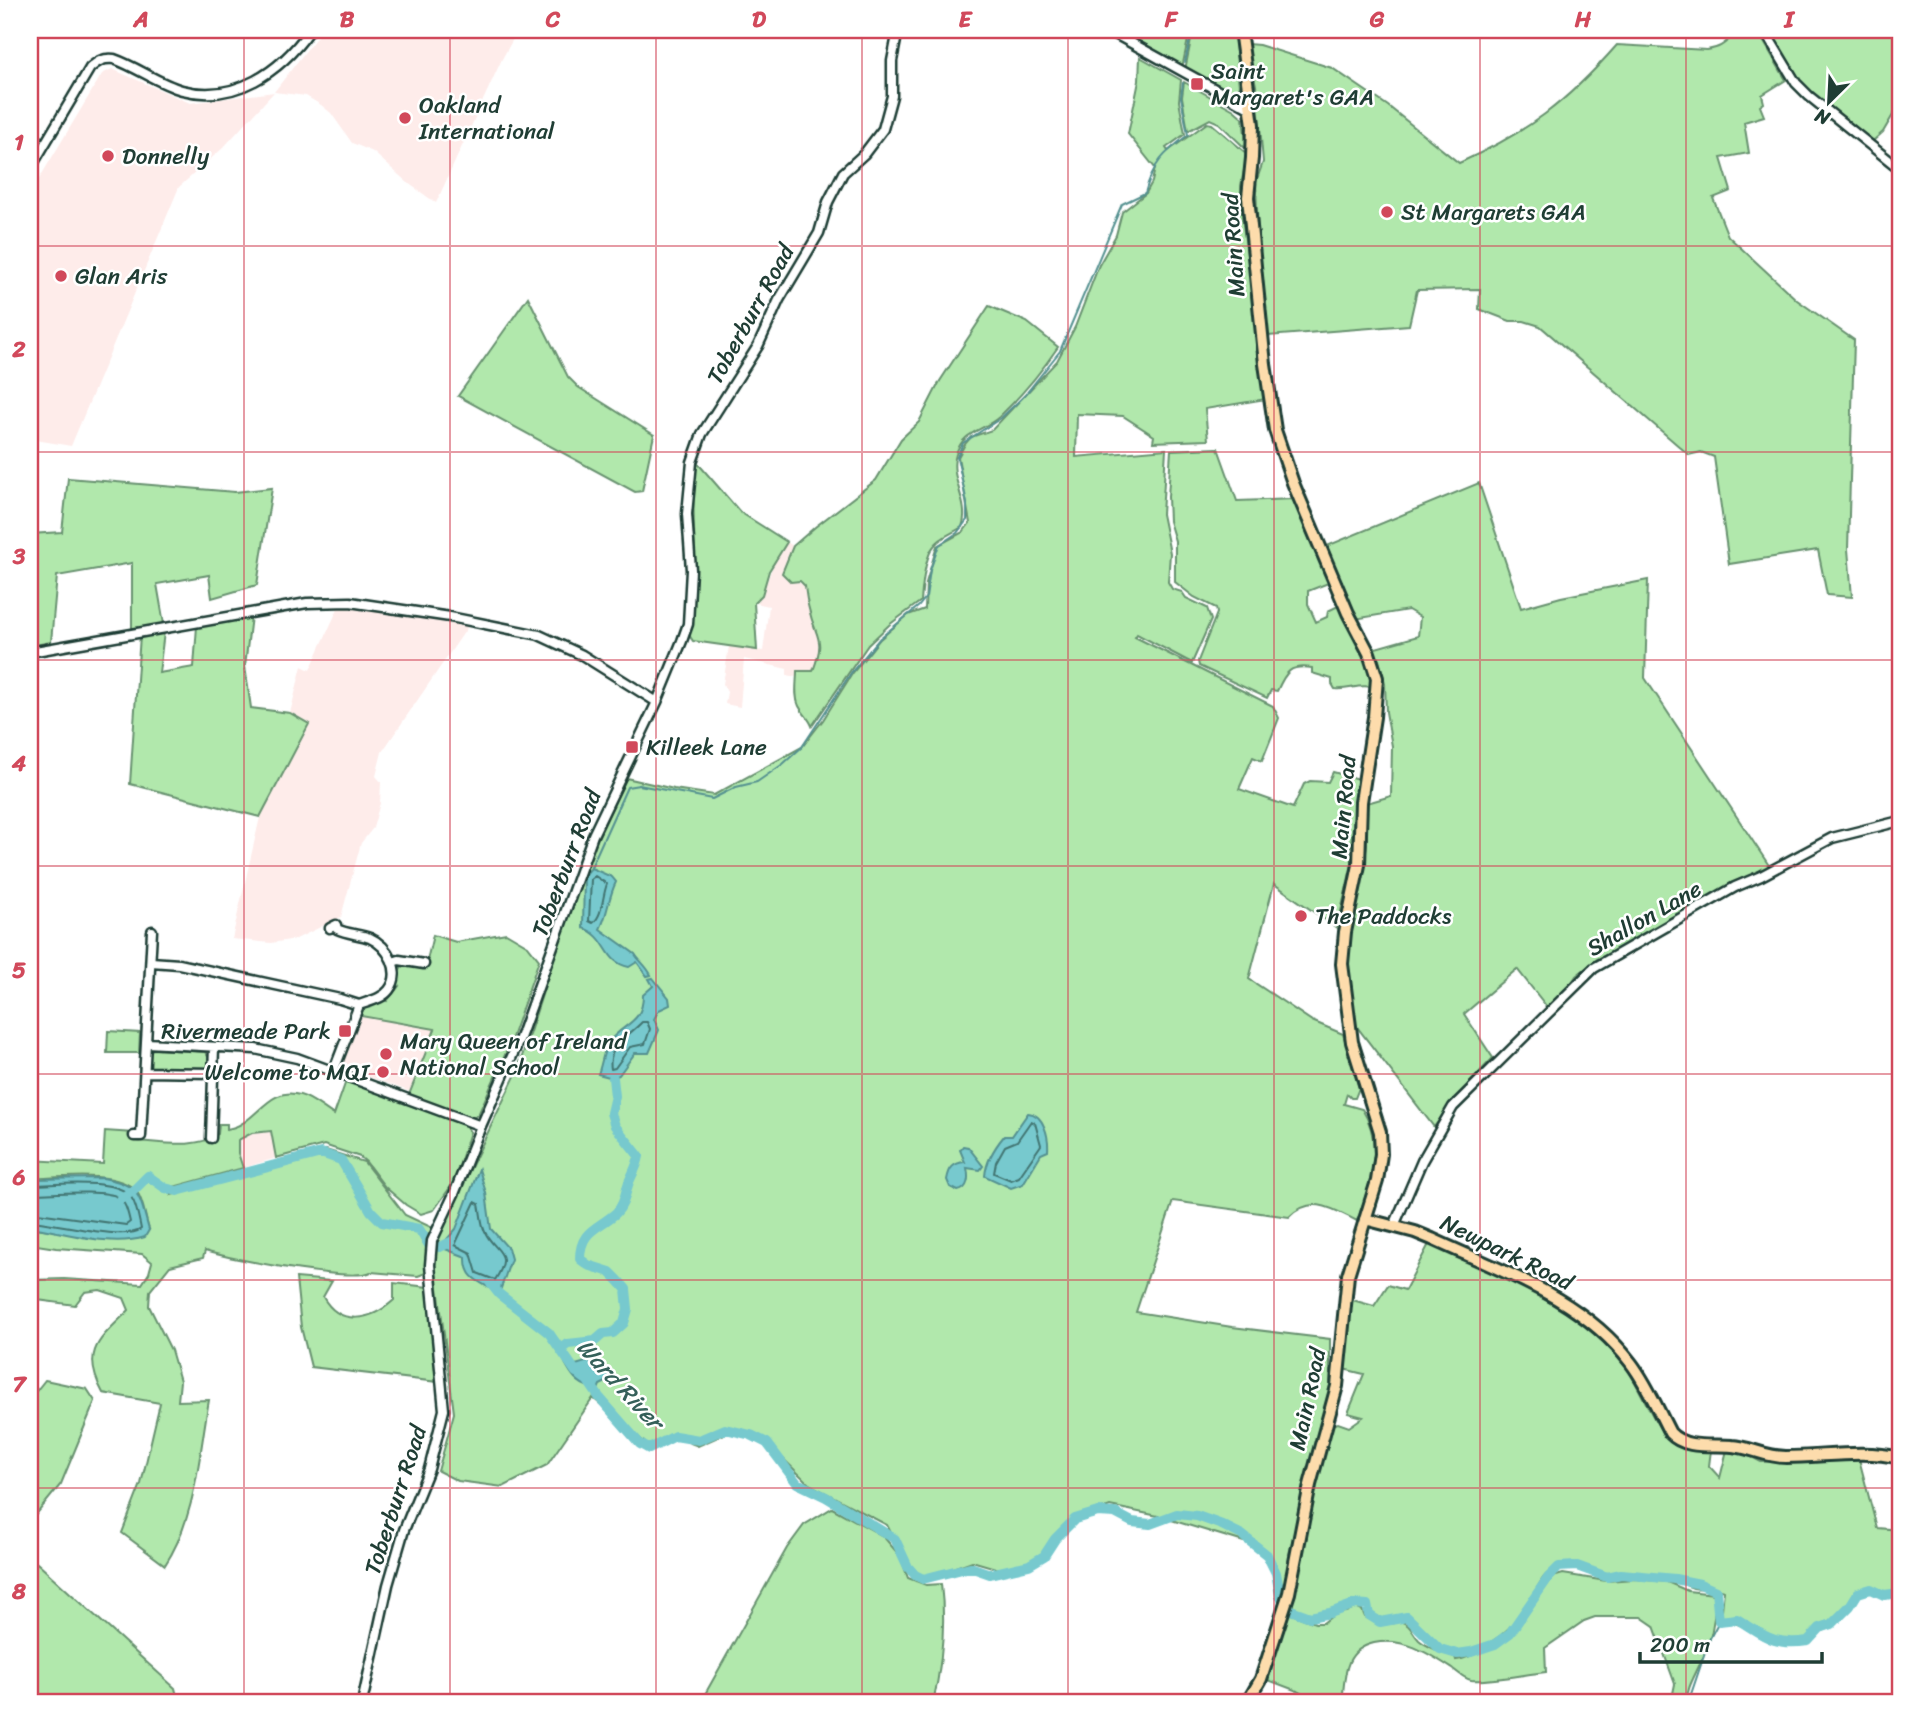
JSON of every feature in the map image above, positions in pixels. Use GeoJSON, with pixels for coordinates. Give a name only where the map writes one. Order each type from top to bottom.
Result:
{"type":"FeatureCollection","features":[{"type":"Feature","properties":{"kind":"main road","name":"Main Road"},"geometry":{"type":"LineString","coordinates":[[1240,30],[1253,141],[1248,197],[1265,364],[1275,430],[1293,483],[1348,613],[1370,653],[1377,678],[1361,802],[1359,865],[1345,932],[1342,964],[1352,1042],[1381,1140],[1377,1181],[1348,1275],[1336,1386],[1310,1485],[1289,1593],[1261,1679],[1247,1703]]}},
{"type":"Feature","properties":{"kind":"main road","name":"Newpark Road"},"geometry":{"type":"LineString","coordinates":[[1365,1219],[1432,1238],[1549,1292],[1576,1309],[1615,1343],[1633,1364],[1675,1439],[1690,1444],[1742,1447],[1771,1456],[1867,1454],[1900,1458]]}},
{"type":"Feature","properties":{"kind":"street"},"geometry":{"type":"LineString","coordinates":[[30,169],[90,68],[98,61],[105,58],[114,59],[182,90],[211,93],[234,90],[271,71],[299,45],[310,30]]}},
{"type":"Feature","properties":{"kind":"street","name":"Toberburr Road"},"geometry":{"type":"LineString","coordinates":[[362,1703],[388,1585],[404,1530],[429,1469],[444,1410],[430,1259],[432,1241],[520,1038],[593,835],[657,702],[688,624],[691,570],[687,514],[696,447],[758,346],[779,300],[819,233],[828,202],[843,173],[864,154],[883,129],[892,96],[892,61],[898,30]]}},
{"type":"Feature","properties":{"kind":"street"},"geometry":{"type":"LineString","coordinates":[[1108,30],[1251,109]]}},
{"type":"Feature","properties":{"kind":"street"},"geometry":{"type":"LineString","coordinates":[[1764,30],[1796,83],[1900,169]]}},
{"type":"Feature","properties":{"kind":"street"},"geometry":{"type":"LineString","coordinates":[[30,652],[307,603],[340,601],[450,617],[539,635],[582,655],[657,702]]}},
{"type":"Feature","properties":{"kind":"street","name":"Shallon Lane"},"geometry":{"type":"LineString","coordinates":[[1394,1226],[1422,1161],[1453,1107],[1594,968],[1735,887],[1832,838],[1900,821]]}},
{"type":"Feature","properties":{"kind":"street"},"geometry":{"type":"LineString","coordinates":[[151,962],[179,964],[359,1005],[383,996],[390,990],[395,975],[393,962],[381,946],[370,938],[342,932],[336,925],[330,928]]}},
{"type":"Feature","properties":{"kind":"street"},"geometry":{"type":"LineString","coordinates":[[134,1136],[141,1136],[152,931]]}},
{"type":"Feature","properties":{"kind":"street"},"geometry":{"type":"LineString","coordinates":[[393,962],[399,960],[420,966]]}},
{"type":"Feature","properties":{"kind":"street"},"geometry":{"type":"LineString","coordinates":[[334,1070],[359,1005]]}},
{"type":"Feature","properties":{"kind":"street"},"geometry":{"type":"LineString","coordinates":[[147,1043],[256,1049],[297,1058],[481,1126]]}},
{"type":"Feature","properties":{"kind":"street"},"geometry":{"type":"LineString","coordinates":[[211,1138],[214,1048]]}},
{"type":"Feature","properties":{"kind":"street"},"geometry":{"type":"LineString","coordinates":[[145,1072],[213,1073]]}},
{"type":"Feature","properties":{"kind":"shaded area","name":"Oakland International"},"geometry":{"type":"Polygon","coordinates":[[[322,30],[518,30],[436,203],[373,152],[352,143],[331,113],[321,105],[306,96],[274,92],[322,30]]]}},
{"type":"Feature","properties":{"kind":"shaded area"},"geometry":{"type":"Polygon","coordinates":[[[112,69],[190,103],[274,92],[223,148],[179,187],[71,446],[30,439],[30,194],[102,74],[112,69]]]}},
{"type":"Feature","properties":{"kind":"shaded area"},"geometry":{"type":"Polygon","coordinates":[[[787,542],[793,546],[782,573],[805,586],[809,611],[820,645],[817,662],[813,671],[797,671],[797,677],[787,675],[787,669],[744,659],[740,707],[725,704],[727,692],[723,684],[729,646],[763,651],[769,606],[756,603],[762,595],[776,557],[787,542]]]}},
{"type":"Feature","properties":{"kind":"shaded area"},"geometry":{"type":"Polygon","coordinates":[[[350,602],[469,625],[382,752],[376,776],[381,782],[380,803],[373,828],[361,843],[341,917],[296,939],[271,943],[232,939],[260,817],[309,725],[290,713],[302,666],[310,670],[340,604],[350,602]]]}},
{"type":"Feature","properties":{"kind":"shaded area","name":"Mary Queen of Ireland National School"},"geometry":{"type":"Polygon","coordinates":[[[361,1016],[435,1029],[411,1092],[345,1068],[343,1062],[361,1016]]]}},
{"type":"Feature","properties":{"kind":"shaded area"},"geometry":{"type":"Polygon","coordinates":[[[271,1131],[276,1158],[243,1168],[238,1153],[238,1140],[252,1133],[271,1131]]]}},
{"type":"Feature","properties":{"kind":"green space"},"geometry":{"type":"Polygon","coordinates":[[[1118,30],[1190,30],[1182,68],[1118,30]]]}},
{"type":"Feature","properties":{"kind":"green space"},"geometry":{"type":"Polygon","coordinates":[[[1193,30],[1234,30],[1239,87],[1234,94],[1198,74],[1185,70],[1193,30]]]}},
{"type":"Feature","properties":{"kind":"green space"},"geometry":{"type":"Polygon","coordinates":[[[1744,30],[1757,30],[1786,80],[1762,95],[1764,103],[1760,106],[1764,116],[1744,122],[1749,153],[1721,158],[1731,191],[1713,198],[1728,236],[1797,300],[1854,340],[1848,549],[1852,597],[1827,595],[1818,550],[1729,564],[1714,457],[1701,452],[1689,455],[1540,326],[1524,321],[1510,321],[1479,309],[1480,289],[1417,290],[1409,325],[1268,336],[1258,241],[1256,182],[1263,162],[1257,91],[1248,44],[1332,68],[1388,106],[1459,163],[1506,140],[1545,114],[1581,83],[1617,45],[1707,50],[1724,44],[1744,30]]]}},
{"type":"Feature","properties":{"kind":"green space"},"geometry":{"type":"Polygon","coordinates":[[[1769,30],[1900,30],[1900,103],[1883,132],[1870,141],[1811,95],[1799,82],[1769,30]]]}},
{"type":"Feature","properties":{"kind":"green space"},"geometry":{"type":"Polygon","coordinates":[[[1140,57],[1181,80],[1179,101],[1185,134],[1166,148],[1168,151],[1207,123],[1212,124],[1247,154],[1241,186],[1242,217],[1266,399],[1205,409],[1208,440],[1153,442],[1154,436],[1123,416],[1077,414],[1076,457],[1166,449],[1162,514],[1170,553],[1168,582],[1172,589],[1182,592],[1186,598],[1207,608],[1211,620],[1192,663],[1137,634],[1135,637],[1273,706],[1279,718],[1262,761],[1253,757],[1239,789],[1293,808],[1304,784],[1310,781],[1328,782],[1333,772],[1358,779],[1350,853],[1353,860],[1337,928],[1274,884],[1249,979],[1312,1021],[1343,1034],[1359,1088],[1355,1098],[1347,1094],[1344,1104],[1362,1109],[1373,1137],[1373,1165],[1357,1221],[1331,1208],[1314,1205],[1306,1206],[1289,1217],[1173,1201],[1136,1312],[1330,1339],[1330,1386],[1289,1554],[1292,1555],[1282,1600],[1279,1598],[1274,1569],[1257,1546],[1158,1516],[1110,1506],[1075,1519],[1035,1561],[999,1569],[972,1561],[916,1581],[887,1525],[809,1484],[762,1438],[729,1432],[698,1446],[672,1436],[650,1447],[593,1398],[547,1465],[503,1487],[458,1481],[438,1471],[454,1413],[434,1256],[437,1238],[517,1072],[581,874],[626,778],[714,795],[802,747],[852,674],[880,639],[908,615],[925,609],[926,583],[937,546],[963,532],[970,523],[958,457],[971,437],[992,430],[1057,361],[1075,327],[1099,265],[1116,235],[1122,212],[1146,193],[1152,182],[1155,168],[1128,134],[1139,81],[1140,57]]]}},
{"type":"Feature","properties":{"kind":"green space"},"geometry":{"type":"Polygon","coordinates":[[[1184,82],[1234,110],[1243,118],[1247,150],[1219,123],[1210,119],[1188,131],[1182,97],[1184,82]]]}},
{"type":"Feature","properties":{"kind":"green space"},"geometry":{"type":"Polygon","coordinates":[[[528,297],[568,377],[578,387],[654,435],[642,491],[635,492],[458,396],[528,297]]]}},
{"type":"Feature","properties":{"kind":"green space"},"geometry":{"type":"Polygon","coordinates":[[[989,306],[1027,322],[1058,347],[1030,384],[999,417],[968,436],[959,446],[954,463],[964,509],[962,527],[940,540],[931,551],[921,601],[868,645],[812,726],[797,702],[797,671],[813,671],[819,645],[805,586],[800,581],[791,582],[782,573],[793,546],[876,480],[901,439],[919,422],[940,381],[989,306]]]}},
{"type":"Feature","properties":{"kind":"green space"},"geometry":{"type":"Polygon","coordinates":[[[1218,448],[1237,501],[1295,499],[1331,582],[1308,591],[1308,604],[1316,622],[1327,617],[1328,611],[1340,605],[1368,666],[1371,687],[1335,689],[1332,679],[1312,673],[1312,668],[1299,668],[1286,674],[1277,691],[1271,690],[1267,698],[1199,666],[1198,661],[1217,613],[1216,608],[1194,597],[1175,582],[1175,541],[1169,521],[1168,497],[1171,450],[1218,448]]]}},
{"type":"Feature","properties":{"kind":"green space"},"geometry":{"type":"Polygon","coordinates":[[[695,460],[740,512],[787,542],[769,571],[762,595],[754,603],[757,650],[693,641],[689,635],[695,592],[695,460]]]}},
{"type":"Feature","properties":{"kind":"green space"},"geometry":{"type":"Polygon","coordinates":[[[68,478],[235,492],[272,488],[257,585],[212,598],[209,575],[157,584],[164,624],[132,630],[132,563],[57,576],[51,642],[30,646],[30,534],[62,532],[68,478]]]}},
{"type":"Feature","properties":{"kind":"green space"},"geometry":{"type":"Polygon","coordinates":[[[1479,483],[1521,608],[1561,597],[1648,580],[1645,678],[1770,867],[1625,947],[1597,959],[1576,976],[1569,987],[1547,1007],[1517,969],[1464,1014],[1493,1058],[1455,1098],[1434,1127],[1351,1019],[1346,960],[1353,914],[1363,878],[1367,844],[1367,803],[1391,796],[1392,746],[1386,712],[1385,683],[1379,660],[1372,649],[1418,636],[1420,617],[1408,610],[1355,619],[1327,546],[1479,483]]]}},
{"type":"Feature","properties":{"kind":"green space"},"geometry":{"type":"Polygon","coordinates":[[[251,616],[245,666],[251,708],[290,713],[309,724],[260,817],[130,784],[140,635],[164,632],[159,673],[194,667],[197,626],[251,616]]]}},
{"type":"Feature","properties":{"kind":"green space"},"geometry":{"type":"Polygon","coordinates":[[[506,933],[528,946],[539,960],[509,1046],[478,1115],[471,1118],[409,1095],[435,1029],[361,1016],[363,1009],[387,1001],[399,986],[396,984],[402,964],[425,969],[433,935],[456,942],[506,933]]]}},
{"type":"Feature","properties":{"kind":"green space"},"geometry":{"type":"Polygon","coordinates":[[[108,1031],[140,1033],[139,1053],[107,1053],[108,1031]]]}},
{"type":"Feature","properties":{"kind":"green space"},"geometry":{"type":"Polygon","coordinates":[[[150,1051],[205,1052],[209,1065],[206,1069],[152,1069],[148,1064],[150,1051]]]}},
{"type":"Feature","properties":{"kind":"green space"},"geometry":{"type":"Polygon","coordinates":[[[346,1081],[465,1125],[470,1132],[454,1182],[434,1210],[421,1214],[385,1187],[360,1157],[324,1145],[276,1158],[271,1131],[252,1133],[238,1140],[238,1153],[243,1168],[173,1187],[171,1195],[323,1155],[326,1150],[364,1162],[405,1215],[433,1228],[428,1245],[428,1272],[418,1276],[371,1272],[316,1272],[205,1251],[203,1258],[170,1266],[150,1291],[149,1306],[171,1350],[180,1381],[178,1401],[209,1400],[190,1507],[184,1527],[165,1565],[122,1533],[141,1484],[160,1403],[103,1393],[93,1366],[96,1347],[109,1329],[129,1310],[124,1298],[100,1290],[85,1292],[75,1305],[30,1299],[30,1280],[64,1279],[142,1284],[152,1262],[142,1254],[30,1244],[30,1227],[56,1231],[149,1229],[141,1200],[137,1192],[116,1180],[87,1176],[30,1179],[30,1160],[103,1164],[105,1131],[134,1133],[134,1141],[178,1144],[200,1142],[218,1134],[219,1124],[227,1124],[227,1129],[237,1126],[270,1100],[289,1093],[309,1099],[334,1115],[346,1081]]]}},
{"type":"Feature","properties":{"kind":"green space"},"geometry":{"type":"Polygon","coordinates":[[[1429,1244],[1530,1290],[1577,1318],[1598,1335],[1625,1364],[1668,1439],[1683,1448],[1711,1450],[1709,1466],[1720,1478],[1727,1450],[1748,1455],[1761,1462],[1859,1459],[1877,1528],[1900,1530],[1900,1593],[1889,1597],[1874,1589],[1865,1592],[1853,1600],[1828,1629],[1791,1645],[1762,1638],[1739,1625],[1721,1620],[1724,1591],[1693,1588],[1673,1579],[1642,1573],[1604,1577],[1570,1566],[1547,1574],[1521,1614],[1501,1635],[1484,1645],[1462,1652],[1442,1647],[1412,1621],[1399,1617],[1385,1619],[1364,1606],[1342,1608],[1323,1618],[1296,1611],[1289,1605],[1297,1580],[1309,1505],[1331,1425],[1338,1423],[1349,1427],[1363,1417],[1348,1413],[1364,1374],[1343,1369],[1349,1299],[1374,1306],[1388,1285],[1405,1290],[1429,1244]]]}},
{"type":"Feature","properties":{"kind":"green space"},"geometry":{"type":"Polygon","coordinates":[[[296,1278],[332,1281],[323,1297],[338,1313],[356,1318],[376,1313],[394,1300],[394,1283],[428,1287],[438,1382],[311,1367],[301,1327],[296,1278]]]}},
{"type":"Feature","properties":{"kind":"green space"},"geometry":{"type":"Polygon","coordinates":[[[45,1380],[87,1389],[95,1401],[61,1484],[30,1522],[30,1399],[45,1380]]]}},
{"type":"Feature","properties":{"kind":"green space"},"geometry":{"type":"Polygon","coordinates":[[[832,1508],[883,1536],[900,1556],[908,1578],[926,1585],[941,1584],[942,1644],[933,1703],[700,1703],[787,1548],[804,1525],[832,1508]]]}},
{"type":"Feature","properties":{"kind":"green space"},"geometry":{"type":"Polygon","coordinates":[[[37,1563],[175,1688],[177,1696],[172,1703],[30,1703],[30,1572],[37,1563]]]}},
{"type":"Feature","properties":{"kind":"green space"},"geometry":{"type":"Polygon","coordinates":[[[1563,1574],[1606,1581],[1635,1579],[1667,1582],[1688,1591],[1714,1594],[1712,1631],[1686,1703],[1671,1703],[1675,1684],[1654,1626],[1641,1617],[1595,1617],[1584,1621],[1545,1648],[1546,1672],[1471,1680],[1434,1657],[1406,1644],[1385,1642],[1364,1647],[1351,1658],[1345,1674],[1342,1703],[1317,1703],[1300,1692],[1268,1680],[1286,1612],[1315,1623],[1323,1623],[1336,1613],[1356,1607],[1362,1610],[1365,1617],[1378,1623],[1404,1623],[1423,1643],[1455,1657],[1456,1660],[1495,1647],[1510,1637],[1553,1577],[1563,1574]]]}},
{"type":"Feature","properties":{"kind":"water"},"geometry":{"type":"Polygon","coordinates":[[[591,868],[612,877],[616,882],[600,929],[635,954],[651,975],[647,976],[637,962],[629,967],[614,960],[598,937],[583,928],[584,876],[591,868]]]}},
{"type":"Feature","properties":{"kind":"water"},"geometry":{"type":"Polygon","coordinates":[[[653,978],[669,998],[670,1005],[659,1010],[654,1019],[659,1030],[649,1053],[635,1053],[619,1075],[613,1078],[598,1074],[607,1045],[636,1018],[643,995],[653,986],[649,979],[653,978]]]}},
{"type":"Feature","properties":{"kind":"water"},"geometry":{"type":"Polygon","coordinates":[[[1028,1113],[1042,1122],[1048,1139],[1048,1151],[1041,1154],[1023,1184],[1011,1188],[985,1176],[987,1165],[1004,1136],[1012,1136],[1028,1113]]]}},
{"type":"Feature","properties":{"kind":"water"},"geometry":{"type":"Polygon","coordinates":[[[963,1146],[968,1147],[983,1166],[980,1170],[967,1168],[966,1185],[958,1191],[950,1187],[947,1180],[952,1167],[965,1162],[960,1150],[963,1146]]]}},
{"type":"Feature","properties":{"kind":"water"},"geometry":{"type":"Polygon","coordinates":[[[479,1169],[486,1193],[491,1229],[508,1248],[511,1259],[499,1294],[472,1277],[466,1257],[440,1247],[456,1229],[479,1169]]]}},
{"type":"Feature","properties":{"kind":"water"},"geometry":{"type":"Polygon","coordinates":[[[103,1178],[132,1188],[140,1200],[149,1230],[145,1237],[103,1240],[30,1227],[30,1179],[103,1178]]]}},
{"type":"Feature","properties":{"kind":"water"},"geometry":{"type":"Polygon","coordinates":[[[571,1360],[573,1365],[589,1361],[609,1371],[608,1381],[593,1392],[572,1375],[565,1363],[571,1360]]]}},
{"type":"Feature","properties":{"kind":"waterway"},"geometry":{"type":"LineString","coordinates":[[1185,62],[1192,30]]}},
{"type":"Feature","properties":{"kind":"waterway"},"geometry":{"type":"LineString","coordinates":[[591,867],[627,787],[639,785],[712,799],[736,787],[757,782],[783,764],[802,747],[851,673],[880,638],[926,597],[930,570],[939,545],[957,533],[967,520],[967,503],[957,457],[963,443],[1001,418],[1025,395],[1060,351],[1122,204],[1145,193],[1161,160],[1188,135],[1181,97],[1183,83]]}},
{"type":"Feature","properties":{"kind":"waterway"},"geometry":{"type":"LineString","coordinates":[[561,1349],[568,1344],[595,1341],[603,1334],[613,1333],[624,1323],[628,1309],[626,1289],[618,1280],[610,1272],[588,1265],[580,1259],[587,1236],[621,1206],[639,1156],[615,1126],[611,1113],[615,1096],[613,1078]]}},
{"type":"Feature","properties":{"kind":"waterway","name":"Ward River"},"geometry":{"type":"LineString","coordinates":[[122,1198],[148,1176],[165,1188],[177,1191],[321,1153],[341,1160],[371,1211],[382,1222],[419,1229],[429,1245],[440,1247],[451,1242]]}},
{"type":"Feature","properties":{"kind":"waterway","name":"Ward River"},"geometry":{"type":"LineString","coordinates":[[491,1284],[499,1294],[549,1333],[576,1372]]}},
{"type":"Feature","properties":{"kind":"waterway","name":"Ward River"},"geometry":{"type":"LineString","coordinates":[[588,1381],[640,1444],[649,1449],[675,1436],[699,1440],[725,1429],[751,1435],[767,1443],[797,1483],[826,1497],[895,1539],[908,1567],[923,1579],[970,1567],[990,1574],[1029,1565],[1044,1556],[1055,1539],[1075,1519],[1098,1512],[1115,1513],[1132,1522],[1150,1524],[1177,1514],[1197,1516],[1222,1525],[1242,1535],[1267,1555],[1276,1573],[1280,1596],[1291,1610],[1310,1617],[1355,1604],[1367,1605],[1369,1615],[1380,1622],[1407,1617],[1440,1649],[1457,1654],[1495,1644],[1510,1633],[1548,1578],[1559,1567],[1577,1566],[1607,1577],[1621,1574],[1700,1584],[1716,1591],[1719,1621],[1737,1619],[1763,1635],[1786,1642],[1808,1641],[1820,1628],[1832,1624],[1850,1606],[1858,1593],[1871,1589],[1884,1595],[1900,1593]]}},
{"type":"Feature","properties":{"kind":"waterway"},"geometry":{"type":"LineString","coordinates":[[1688,1703],[1710,1638],[1719,1621]]}},
{"type":"Feature","properties":{"kind":"place","name":"Saint Margaret's GAA"},"geometry":{"type":"Point","coordinates":[1197,84]}},
{"type":"Feature","properties":{"kind":"place","name":"Oakland International"},"geometry":{"type":"Point","coordinates":[405,118]}},
{"type":"Feature","properties":{"kind":"place","name":"Donnelly"},"geometry":{"type":"Point","coordinates":[108,156]}},
{"type":"Feature","properties":{"kind":"place","name":"St Margarets GAA"},"geometry":{"type":"Point","coordinates":[1387,212]}},
{"type":"Feature","properties":{"kind":"place","name":"Glan Aris"},"geometry":{"type":"Point","coordinates":[61,276]}},
{"type":"Feature","properties":{"kind":"place","name":"Killeek Lane"},"geometry":{"type":"Point","coordinates":[632,747]}},
{"type":"Feature","properties":{"kind":"place","name":"The Paddocks"},"geometry":{"type":"Point","coordinates":[1301,916]}},
{"type":"Feature","properties":{"kind":"place","name":"Rivermeade Park"},"geometry":{"type":"Point","coordinates":[345,1031]}},
{"type":"Feature","properties":{"kind":"place","name":"Mary Queen of Ireland National School"},"geometry":{"type":"Point","coordinates":[386,1054]}},
{"type":"Feature","properties":{"kind":"place","name":"Welcome to MQI"},"geometry":{"type":"Point","coordinates":[383,1072]}}]}
